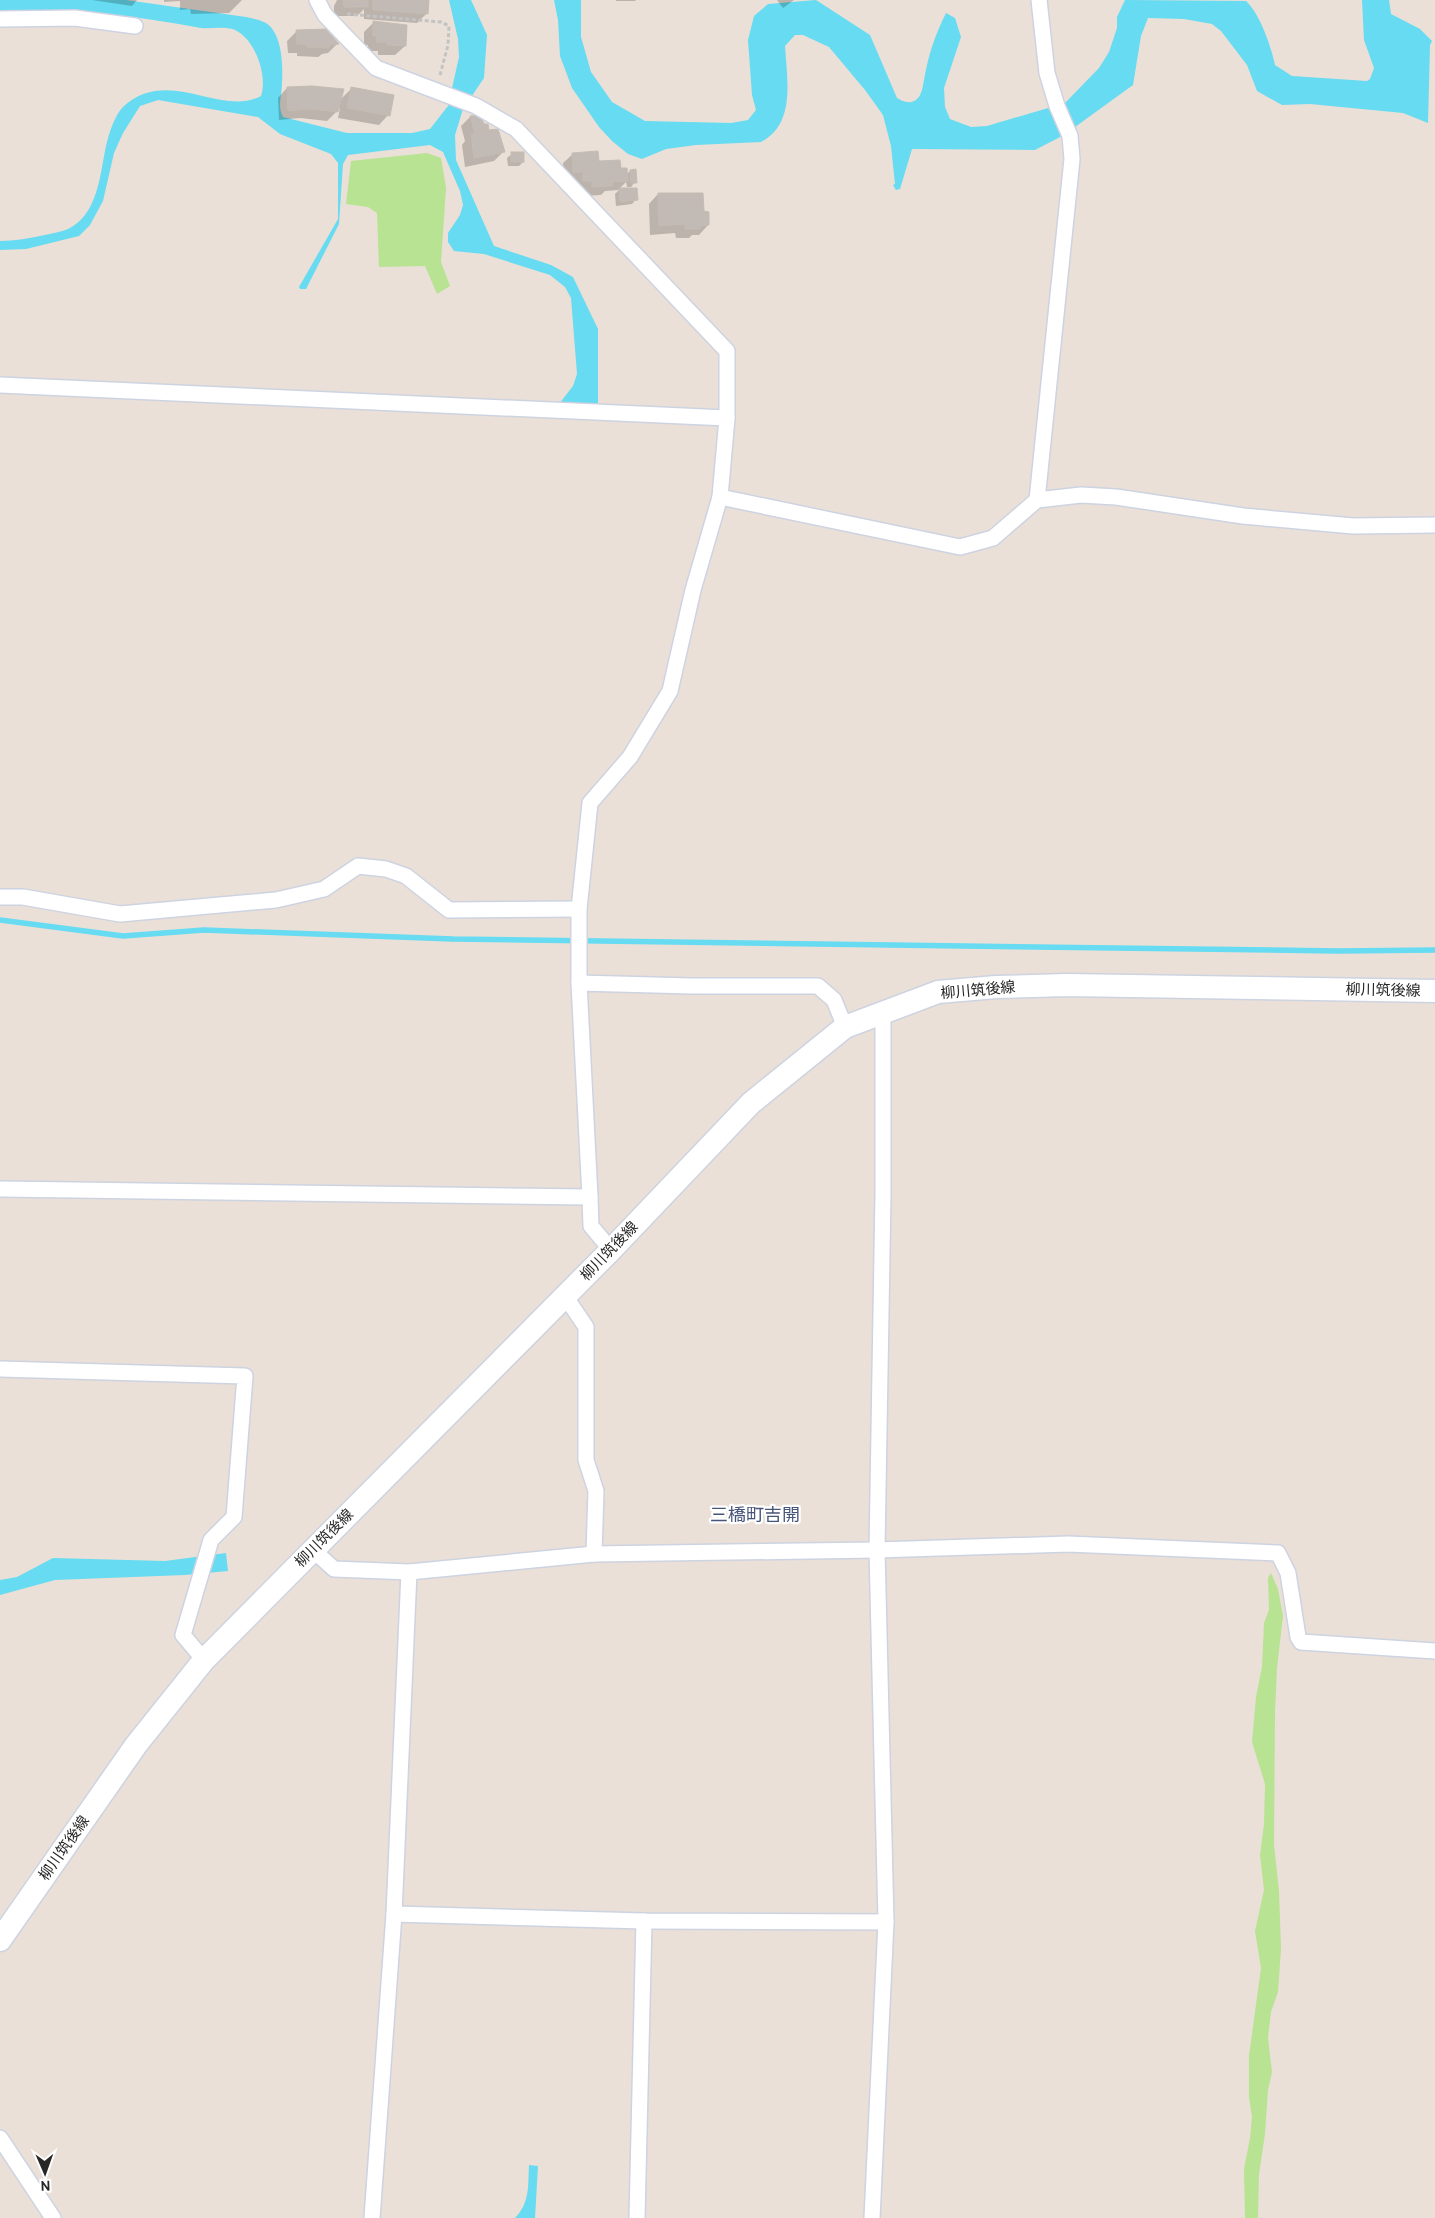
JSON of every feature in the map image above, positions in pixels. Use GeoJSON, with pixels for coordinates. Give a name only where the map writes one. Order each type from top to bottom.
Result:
{"type":"FeatureCollection","features":[{"type":"Feature","properties":{"kind":"main road","name":"柳川筑後線"},"geometry":{"type":"LineString","coordinates":[[0,1940],[136,1745],[204,1660],[237,1624],[612,1250],[751,1103],[845,1027],[938,992],[1058,985],[1435,991]]}},
{"type":"Feature","properties":{"kind":"street"},"geometry":{"type":"LineString","coordinates":[[1036,500],[1072,159],[1070,136],[1057,106],[1047,73],[1039,0]]}},
{"type":"Feature","properties":{"kind":"street"},"geometry":{"type":"LineString","coordinates":[[320,6],[376,68],[476,106],[516,129],[726,351],[727,418],[720,497],[693,590],[670,691],[630,757],[590,803],[579,909],[579,982],[591,1226],[612,1250]]}},
{"type":"Feature","properties":{"kind":"street"},"geometry":{"type":"LineString","coordinates":[[0,19],[75,18],[136,26]]}},
{"type":"Feature","properties":{"kind":"street"},"geometry":{"type":"LineString","coordinates":[[0,384],[727,418]]}},
{"type":"Feature","properties":{"kind":"street"},"geometry":{"type":"LineString","coordinates":[[720,497],[960,546],[993,538],[1036,500],[1081,495],[1116,497],[1243,516],[1354,526],[1435,525]]}},
{"type":"Feature","properties":{"kind":"street"},"geometry":{"type":"LineString","coordinates":[[0,897],[23,897],[120,914],[276,900],[324,889],[358,866],[386,869],[406,876],[449,910],[579,909]]}},
{"type":"Feature","properties":{"kind":"street"},"geometry":{"type":"LineString","coordinates":[[579,982],[691,986],[818,986],[834,1000],[845,1027]]}},
{"type":"Feature","properties":{"kind":"street"},"geometry":{"type":"LineString","coordinates":[[872,2218],[886,1922],[877,1550],[883,1194],[883,1013]]}},
{"type":"Feature","properties":{"kind":"street"},"geometry":{"type":"LineString","coordinates":[[0,1189],[351,1192],[590,1197]]}},
{"type":"Feature","properties":{"kind":"street"},"geometry":{"type":"LineString","coordinates":[[565,1296],[586,1327],[586,1460],[596,1491],[594,1554]]}},
{"type":"Feature","properties":{"kind":"street"},"geometry":{"type":"LineString","coordinates":[[0,1369],[245,1376],[234,1517],[211,1540],[184,1635],[204,1660]]}},
{"type":"Feature","properties":{"kind":"street"},"geometry":{"type":"LineString","coordinates":[[312,1550],[334,1569],[408,1572],[594,1554],[877,1550],[1068,1544],[1278,1553],[1288,1573],[1298,1637],[1301,1642],[1435,1651]]}},
{"type":"Feature","properties":{"kind":"street"},"geometry":{"type":"LineString","coordinates":[[372,2215],[394,1914],[408,1572]]}},
{"type":"Feature","properties":{"kind":"street"},"geometry":{"type":"LineString","coordinates":[[394,1914],[644,1921],[886,1922]]}},
{"type":"Feature","properties":{"kind":"street"},"geometry":{"type":"LineString","coordinates":[[637,2218],[644,1921]]}},
{"type":"Feature","properties":{"kind":"street"},"geometry":{"type":"LineString","coordinates":[[0,2138],[53,2218]]}},
{"type":"Feature","properties":{"kind":"path"},"geometry":{"type":"LineString","coordinates":[[320,6],[442,22],[449,26],[448,45],[439,91]]}},
{"type":"Feature","properties":{"kind":"green space"},"geometry":{"type":"Polygon","coordinates":[[[427,153],[441,158],[446,188],[441,262],[450,286],[437,294],[425,266],[379,267],[377,213],[368,207],[346,204],[351,161],[427,153]]]}},
{"type":"Feature","properties":{"kind":"green space"},"geometry":{"type":"Polygon","coordinates":[[[1271,1573],[1278,1589],[1283,1616],[1277,1668],[1275,1712],[1274,1845],[1279,1891],[1281,1949],[1278,1992],[1271,2012],[1268,2038],[1272,2072],[1268,2090],[1265,2134],[1259,2174],[1258,2218],[1245,2218],[1244,2169],[1252,2117],[1249,2097],[1249,2056],[1261,1968],[1255,1931],[1264,1890],[1260,1855],[1264,1824],[1265,1784],[1252,1742],[1256,1697],[1262,1667],[1264,1623],[1269,1610],[1268,1578],[1271,1573]]]}},
{"type":"Feature","properties":{"kind":"water"},"geometry":{"type":"Polygon","coordinates":[[[0,0],[126,0],[246,17],[265,22],[276,35],[280,48],[282,88],[280,104],[283,117],[347,133],[412,133],[430,129],[448,106],[459,57],[458,39],[449,0],[471,0],[487,35],[484,78],[463,109],[455,135],[456,160],[494,246],[551,265],[573,277],[598,329],[598,403],[559,404],[573,386],[577,374],[571,298],[565,287],[550,275],[484,254],[454,251],[448,242],[448,233],[460,215],[463,205],[460,191],[443,152],[430,145],[348,155],[343,164],[339,224],[306,289],[300,289],[299,287],[338,219],[338,163],[331,154],[280,134],[258,117],[158,100],[140,106],[123,133],[114,153],[103,201],[90,225],[79,236],[26,249],[0,250],[0,241],[45,235],[68,229],[78,223],[92,204],[96,193],[106,146],[114,120],[123,107],[140,95],[158,91],[176,91],[229,101],[245,101],[261,96],[263,79],[254,50],[248,41],[235,30],[201,28],[106,14],[0,11],[0,0]]]}},
{"type":"Feature","properties":{"kind":"water"},"geometry":{"type":"Polygon","coordinates":[[[554,0],[581,0],[581,37],[591,72],[612,102],[645,121],[731,123],[748,120],[756,110],[752,95],[748,40],[754,16],[768,4],[816,0],[870,35],[897,98],[905,102],[913,102],[921,92],[932,46],[946,13],[955,18],[961,37],[944,88],[945,107],[950,119],[971,127],[987,126],[1065,103],[1099,68],[1109,52],[1117,28],[1117,17],[1125,0],[1246,1],[1260,22],[1268,40],[1275,65],[1292,76],[1367,81],[1370,79],[1374,68],[1364,40],[1362,0],[1389,0],[1391,14],[1420,29],[1432,41],[1430,45],[1428,123],[1403,113],[1310,104],[1282,105],[1257,91],[1247,65],[1221,31],[1212,24],[1184,19],[1148,18],[1141,36],[1133,85],[1064,135],[1035,150],[912,149],[900,189],[896,190],[893,185],[895,184],[891,146],[883,115],[829,47],[803,35],[795,35],[785,46],[788,86],[787,100],[780,124],[772,134],[761,142],[696,145],[666,149],[642,159],[628,154],[612,141],[599,127],[572,88],[560,56],[558,20],[554,0]]]}},
{"type":"Feature","properties":{"kind":"water"},"geometry":{"type":"Polygon","coordinates":[[[226,1553],[228,1571],[185,1575],[55,1580],[0,1595],[0,1580],[17,1577],[53,1558],[165,1561],[226,1553]]]}},
{"type":"Feature","properties":{"kind":"water"},"geometry":{"type":"Polygon","coordinates":[[[529,2165],[538,2166],[535,2218],[515,2218],[526,2200],[529,2165]]]}},
{"type":"Feature","properties":{"kind":"building"},"geometry":{"type":"Polygon","coordinates":[[[343,0],[368,0],[368,7],[344,7],[343,0]]]}},
{"type":"Feature","properties":{"kind":"building"},"geometry":{"type":"Polygon","coordinates":[[[373,0],[429,0],[428,14],[373,10],[373,0]]]}},
{"type":"Feature","properties":{"kind":"building"},"geometry":{"type":"Polygon","coordinates":[[[373,21],[407,25],[406,46],[387,45],[387,42],[377,42],[377,36],[373,36],[373,21]]]}},
{"type":"Feature","properties":{"kind":"building"},"geometry":{"type":"Polygon","coordinates":[[[326,29],[339,44],[329,45],[329,48],[307,47],[306,44],[297,44],[296,30],[326,29]]]}},
{"type":"Feature","properties":{"kind":"building"},"geometry":{"type":"Polygon","coordinates":[[[312,86],[344,89],[338,112],[310,109],[288,111],[287,87],[312,86]]]}},
{"type":"Feature","properties":{"kind":"building"},"geometry":{"type":"Polygon","coordinates":[[[351,87],[394,95],[390,116],[347,108],[351,87]]]}},
{"type":"Feature","properties":{"kind":"building"},"geometry":{"type":"Polygon","coordinates":[[[480,115],[484,124],[488,124],[489,130],[498,129],[505,152],[474,158],[471,134],[475,133],[470,116],[480,115]]]}},
{"type":"Feature","properties":{"kind":"building"},"geometry":{"type":"Polygon","coordinates":[[[598,151],[599,161],[620,160],[621,168],[627,168],[628,181],[613,182],[612,186],[592,187],[592,181],[583,181],[583,172],[573,173],[572,153],[598,151]]]}},
{"type":"Feature","properties":{"kind":"building"},"geometry":{"type":"Polygon","coordinates":[[[511,152],[524,152],[524,162],[511,162],[511,152]]]}},
{"type":"Feature","properties":{"kind":"building"},"geometry":{"type":"Polygon","coordinates":[[[636,169],[637,183],[631,183],[630,170],[636,169]]]}},
{"type":"Feature","properties":{"kind":"building"},"geometry":{"type":"Polygon","coordinates":[[[619,188],[637,188],[638,200],[620,202],[619,188]]]}},
{"type":"Feature","properties":{"kind":"building"},"geometry":{"type":"Polygon","coordinates":[[[658,193],[703,193],[704,211],[709,212],[709,225],[700,226],[700,229],[685,229],[685,224],[659,226],[658,193]]]}},
{"type":"Feature","properties":{"kind":"waterway"},"geometry":{"type":"LineString","coordinates":[[0,920],[123,936],[204,930],[453,939],[1338,951],[1435,950]]}},
{"type":"Feature","properties":{"kind":"district","name":"三橋町吉開"},"geometry":{"type":"Point","coordinates":[755,1515]}}]}
